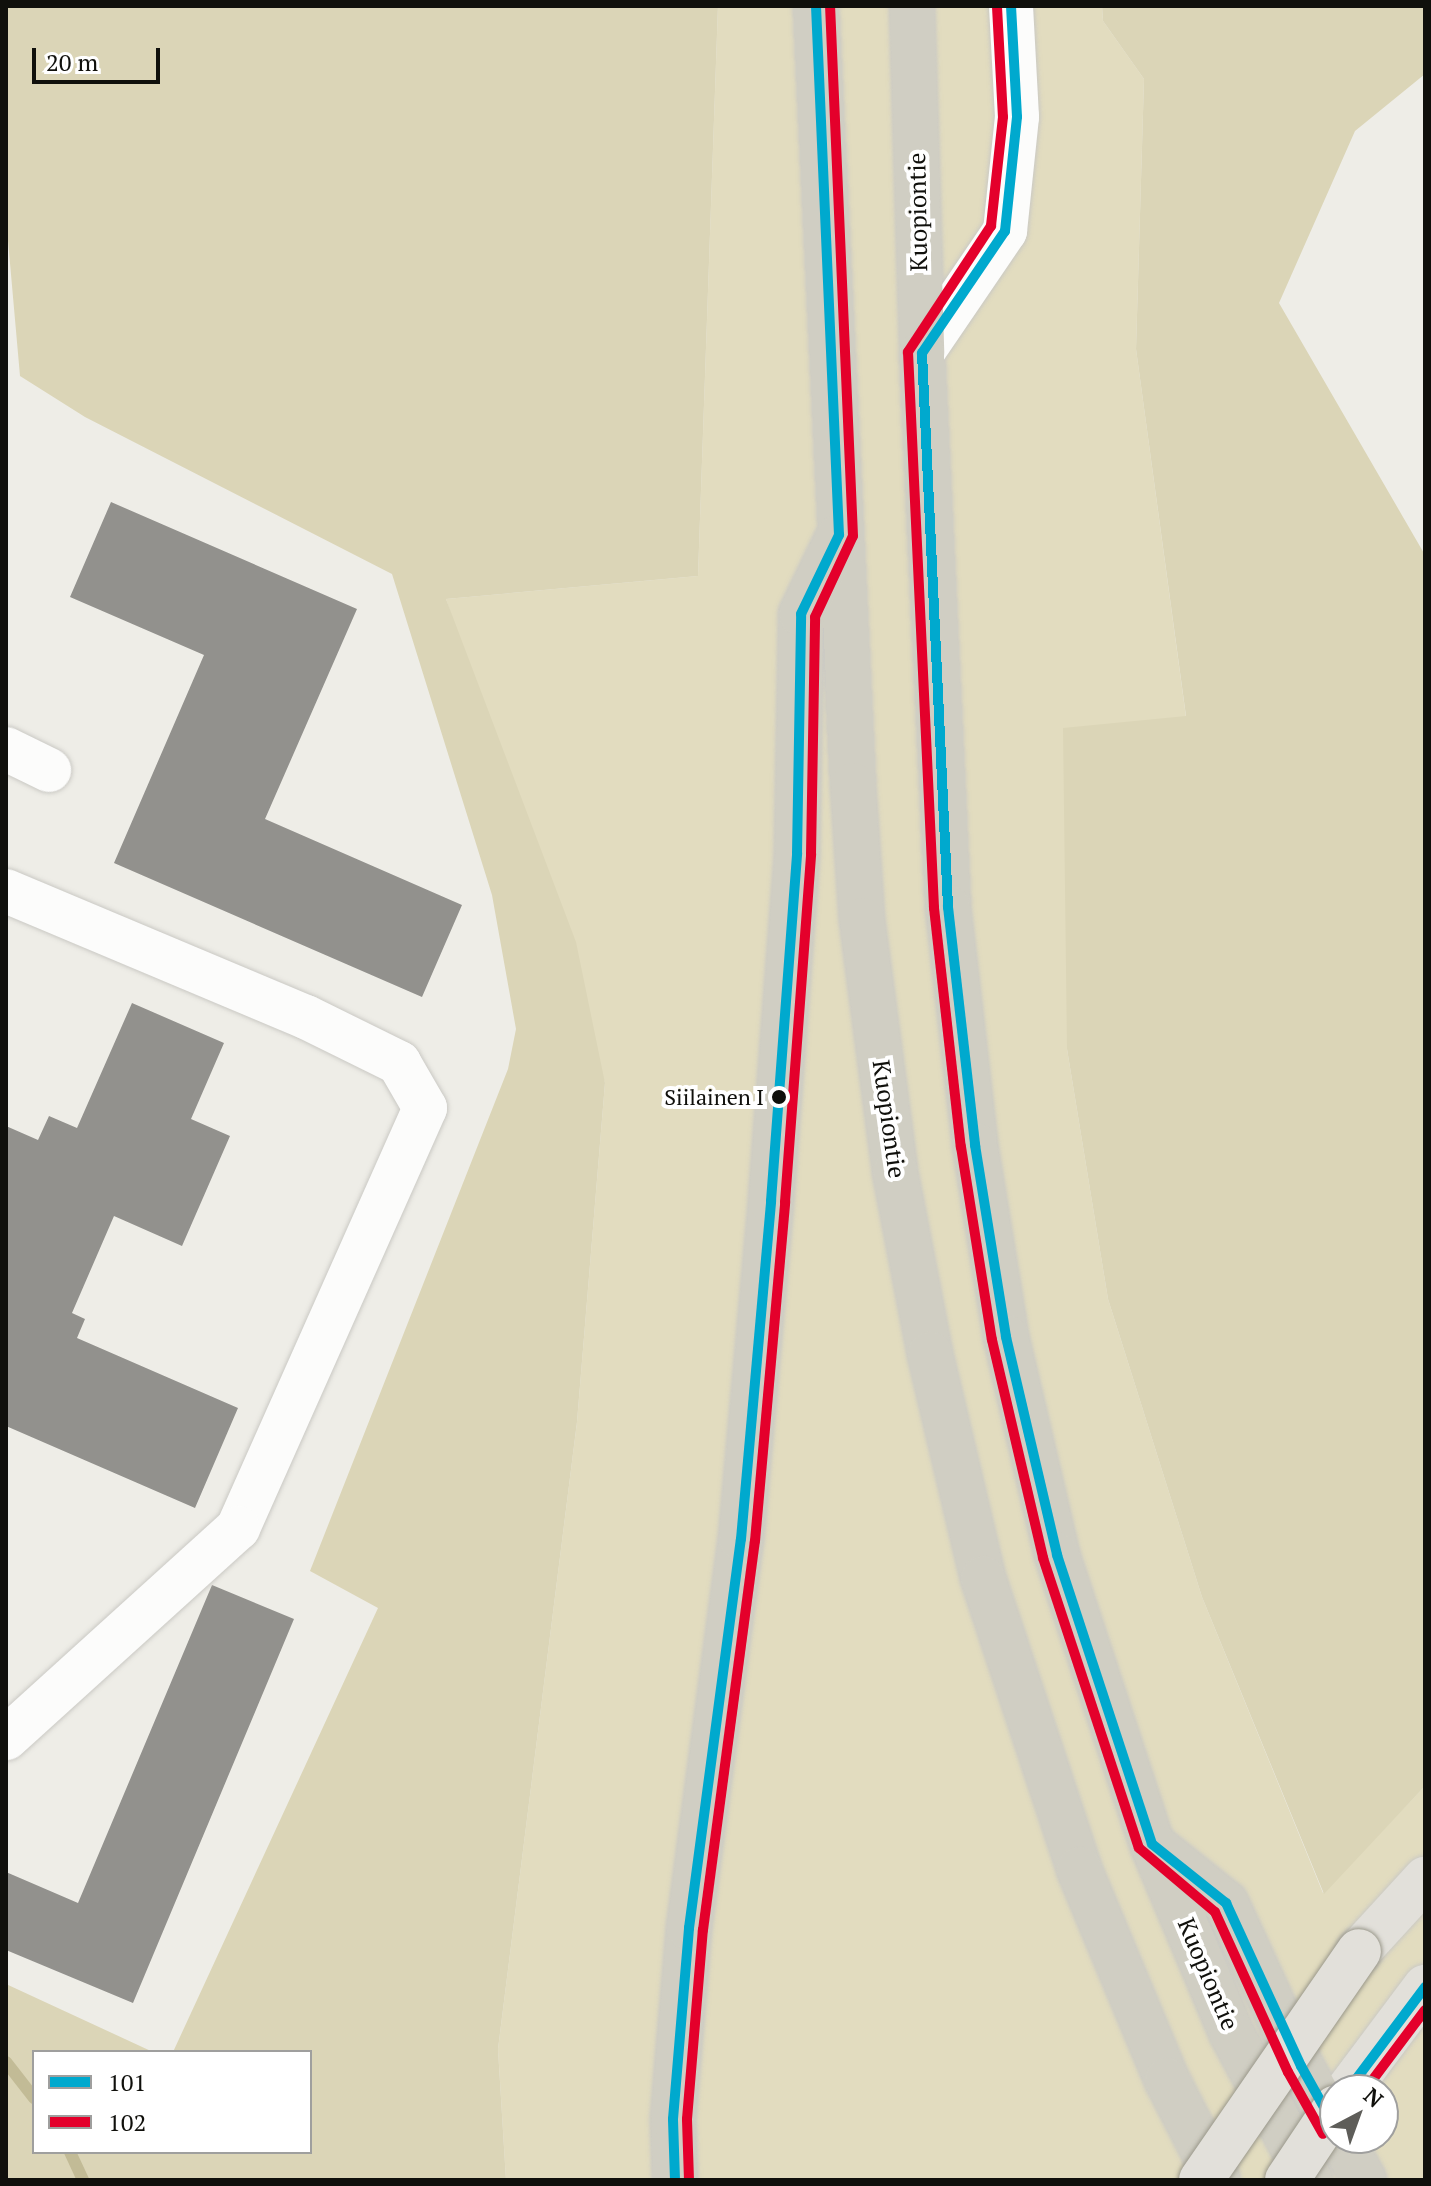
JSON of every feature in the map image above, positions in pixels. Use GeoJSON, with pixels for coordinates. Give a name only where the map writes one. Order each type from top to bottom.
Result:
{"type":"FeatureCollection","features":[{"type":"Feature","properties":{"kind":"highway","name":"Kuopiontie"},"geometry":{"type":"LineString","coordinates":[[816,6],[839,535],[862,920],[895,1172],[930,1354],[983,1578],[1079,1869],[1167,2080],[1218,2180]]}},
{"type":"Feature","properties":{"kind":"highway","name":"Kuopiontie"},"geometry":{"type":"LineString","coordinates":[[912,6],[922,353],[948,907],[975,1145],[1006,1337],[1057,1555],[1152,1844],[1232,2034],[1310,2180]]}},
{"type":"Feature","properties":{"kind":"highway"},"geometry":{"type":"LineString","coordinates":[[675,2180],[673,2119],[689,1928],[741,1539],[771,1201],[797,853],[801,614],[839,535]]}},
{"type":"Feature","properties":{"kind":"highway"},"geometry":{"type":"LineString","coordinates":[[1152,1844],[1226,1903],[1319,2098]]}},
{"type":"Feature","properties":{"kind":"highway"},"geometry":{"type":"LineString","coordinates":[[1350,2154],[1364,2180]]}},
{"type":"Feature","properties":{"kind":"main road"},"geometry":{"type":"LineString","coordinates":[[1201,2180],[1359,1951],[1425,1879]]}},
{"type":"Feature","properties":{"kind":"main road"},"geometry":{"type":"LineString","coordinates":[[1360,2074],[1414,2000]]}},
{"type":"Feature","properties":{"kind":"main road"},"geometry":{"type":"LineString","coordinates":[[1287,2180],[1319,2132]]}},
{"type":"Feature","properties":{"kind":"lane"},"geometry":{"type":"LineString","coordinates":[[922,353],[1005,231],[1017,117],[1011,6]]}},
{"type":"Feature","properties":{"kind":"lane"},"geometry":{"type":"LineString","coordinates":[[6,749],[49,770]]}},
{"type":"Feature","properties":{"kind":"lane"},"geometry":{"type":"LineString","coordinates":[[6,891],[306,1017],[399,1063],[425,1108],[238,1528],[6,1738]]}},
{"type":"Feature","properties":{"kind":"shaded area"},"geometry":{"type":"Polygon","coordinates":[[[6,6],[718,6],[698,576],[446,599],[576,942],[605,1083],[577,1422],[498,2049],[506,2180],[6,2180],[6,1984],[149,2050],[32,2050],[32,2154],[312,2154],[312,2050],[174,2050],[378,1608],[310,1571],[508,1069],[516,1029],[492,895],[392,574],[85,417],[20,376],[6,218],[6,6]]]}},
{"type":"Feature","properties":{"kind":"shaded area"},"geometry":{"type":"Polygon","coordinates":[[[718,6],[1102,6],[1103,21],[1144,79],[1136,349],[1186,717],[1067,1049],[1108,1299],[1202,1597],[1323,1893],[1425,1786],[1425,2180],[506,2180],[498,2049],[577,1422],[605,1083],[446,599],[698,576],[718,6]]]}},
{"type":"Feature","properties":{"kind":"shaded area"},"geometry":{"type":"Polygon","coordinates":[[[1102,6],[1425,6],[1425,74],[1355,131],[1279,303],[1425,555],[1425,1786],[1324,1894],[1202,1597],[1108,1299],[1067,1049],[1063,728],[1186,716],[1136,349],[1144,79],[1103,21],[1102,6]]]}},
{"type":"Feature","properties":{"kind":"building"},"geometry":{"type":"Polygon","coordinates":[[[111,502],[357,609],[265,819],[462,905],[422,997],[114,863],[204,655],[70,597],[111,502]]]}},
{"type":"Feature","properties":{"kind":"building"},"geometry":{"type":"Polygon","coordinates":[[[132,1003],[224,1043],[191,1119],[230,1136],[182,1246],[114,1216],[72,1313],[85,1319],[77,1338],[238,1408],[195,1508],[6,1426],[6,1126],[38,1140],[49,1116],[77,1128],[132,1003]]]}},
{"type":"Feature","properties":{"kind":"building"},"geometry":{"type":"Polygon","coordinates":[[[212,1585],[294,1619],[133,2003],[6,1950],[6,1872],[78,1903],[212,1585]]]}},
{"type":"Feature","properties":{"kind":"waterway"},"geometry":{"type":"LineString","coordinates":[[6,2062],[32,2095]]}},
{"type":"Feature","properties":{"kind":"waterway"},"geometry":{"type":"LineString","coordinates":[[71,2154],[83,2180]]}},
{"type":"Feature","properties":{"kind":"transit line","name":"101"},"geometry":{"type":"LineString","coordinates":[[675,2180],[673,2119],[689,1928],[741,1539],[771,1201],[797,853],[801,614],[839,535],[816,6]]}},
{"type":"Feature","properties":{"kind":"transit line","name":"102"},"geometry":{"type":"LineString","coordinates":[[689,2180],[687,2119],[703,1930],[755,1541],[785,1202],[811,854],[815,617],[853,536],[830,6]]}},
{"type":"Feature","properties":{"kind":"transit line","name":"101"},"geometry":{"type":"LineString","coordinates":[[1011,6],[1017,117],[1005,231],[922,353],[948,907],[975,1145],[1006,1337],[1057,1555],[1152,1844],[1226,1903],[1319,2098]]}},
{"type":"Feature","properties":{"kind":"transit line","name":"102"},"geometry":{"type":"LineString","coordinates":[[997,7],[1003,117],[991,226],[908,352],[934,908],[961,1147],[992,1340],[1043,1558],[1139,1848],[1215,1912],[1288,2072],[1319,2127]]}},
{"type":"Feature","properties":{"kind":"transit line","name":"101"},"geometry":{"type":"LineString","coordinates":[[1360,2074],[1425,1987]]}},
{"type":"Feature","properties":{"kind":"transit line","name":"102"},"geometry":{"type":"LineString","coordinates":[[1377,2074],[1425,2010]]}},
{"type":"Feature","properties":{"kind":"place","name":"Siilainen I"},"geometry":{"type":"Point","coordinates":[779,1097]}}]}
